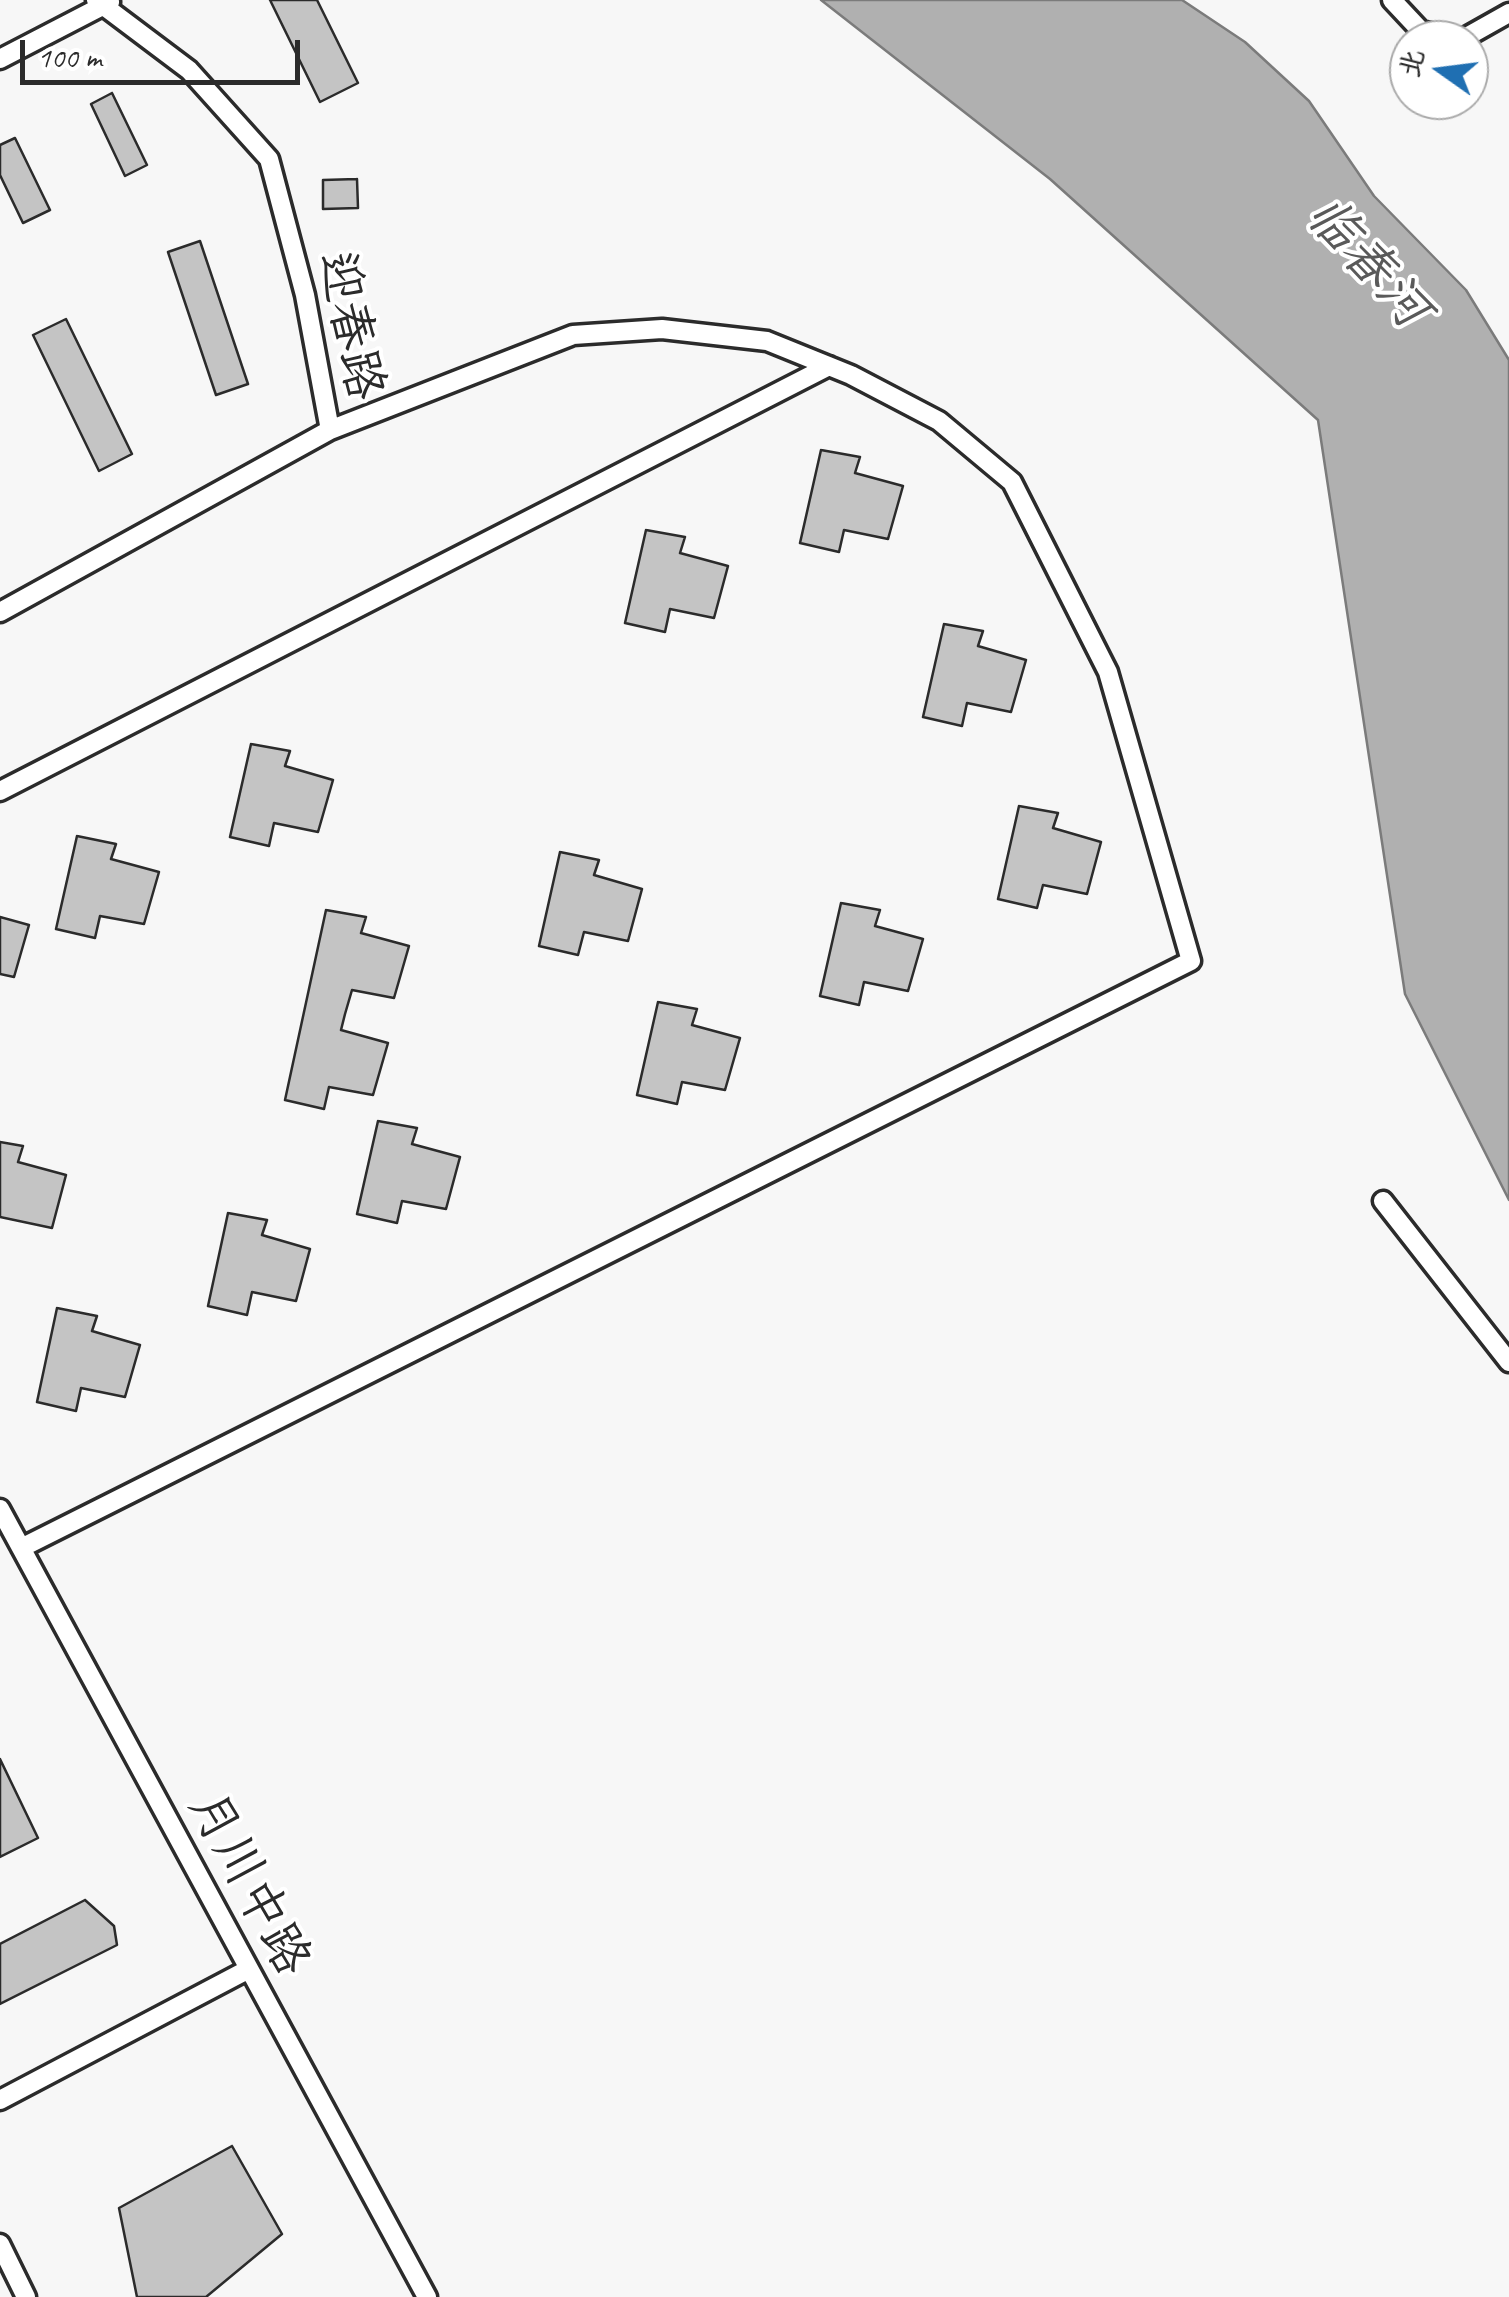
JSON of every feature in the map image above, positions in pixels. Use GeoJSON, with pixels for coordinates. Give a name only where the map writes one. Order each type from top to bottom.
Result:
{"type":"FeatureCollection","features":[{"type":"Feature","properties":{"kind":"street"},"geometry":{"type":"LineString","coordinates":[[1392,0],[1421,31],[1461,40],[1509,13]]}},
{"type":"Feature","properties":{"kind":"street"},"geometry":{"type":"LineString","coordinates":[[0,59],[104,2]]}},
{"type":"Feature","properties":{"kind":"street","name":"迎春路"},"geometry":{"type":"LineString","coordinates":[[0,612],[330,430],[306,294],[268,159],[189,70],[104,2]]}},
{"type":"Feature","properties":{"kind":"street"},"geometry":{"type":"LineString","coordinates":[[21,1548],[1190,961],[1108,672],[1012,482],[939,421],[829,366],[767,341],[662,329],[573,335],[330,430]]}},
{"type":"Feature","properties":{"kind":"street"},"geometry":{"type":"LineString","coordinates":[[0,792],[829,366]]}},
{"type":"Feature","properties":{"kind":"street"},"geometry":{"type":"LineString","coordinates":[[1383,1201],[1509,1362]]}},
{"type":"Feature","properties":{"kind":"street","name":"月川中路"},"geometry":{"type":"LineString","coordinates":[[0,1509],[426,2297]]}},
{"type":"Feature","properties":{"kind":"street"},"geometry":{"type":"LineString","coordinates":[[0,2100],[249,1970]]}},
{"type":"Feature","properties":{"kind":"street"},"geometry":{"type":"LineString","coordinates":[[0,2244],[26,2297]]}},
{"type":"Feature","properties":{"kind":"water","name":"临春河"},"geometry":{"type":"Polygon","coordinates":[[[821,0],[1182,0],[1245,42],[1309,101],[1374,196],[1466,290],[1509,360],[1509,1200],[1405,994],[1318,420],[1050,179],[821,0]]]}},
{"type":"Feature","properties":{"kind":"building"},"geometry":{"type":"Polygon","coordinates":[[[270,0],[317,0],[358,83],[320,102],[270,0]]]}},
{"type":"Feature","properties":{"kind":"building"},"geometry":{"type":"Polygon","coordinates":[[[112,93],[147,165],[125,176],[91,104],[112,93]]]}},
{"type":"Feature","properties":{"kind":"building"},"geometry":{"type":"Polygon","coordinates":[[[15,138],[50,210],[23,223],[0,175],[0,145],[15,138]]]}},
{"type":"Feature","properties":{"kind":"building"},"geometry":{"type":"Polygon","coordinates":[[[357,179],[358,208],[323,209],[323,180],[357,179]]]}},
{"type":"Feature","properties":{"kind":"building"},"geometry":{"type":"Polygon","coordinates":[[[200,241],[248,384],[216,395],[168,252],[200,241]]]}},
{"type":"Feature","properties":{"kind":"building"},"geometry":{"type":"Polygon","coordinates":[[[66,319],[132,454],[99,471],[33,335],[66,319]]]}},
{"type":"Feature","properties":{"kind":"building"},"geometry":{"type":"Polygon","coordinates":[[[821,450],[860,457],[855,473],[903,486],[888,539],[844,530],[839,552],[800,543],[821,450]]]}},
{"type":"Feature","properties":{"kind":"building"},"geometry":{"type":"Polygon","coordinates":[[[646,530],[685,537],[680,553],[728,566],[714,618],[670,609],[665,632],[625,623],[646,530]]]}},
{"type":"Feature","properties":{"kind":"building"},"geometry":{"type":"Polygon","coordinates":[[[944,624],[983,631],[978,646],[1026,660],[1011,712],[967,703],[962,726],[923,717],[944,624]]]}},
{"type":"Feature","properties":{"kind":"building"},"geometry":{"type":"Polygon","coordinates":[[[251,744],[290,751],[285,766],[333,780],[318,832],[274,823],[269,846],[230,837],[251,744]]]}},
{"type":"Feature","properties":{"kind":"building"},"geometry":{"type":"Polygon","coordinates":[[[1019,806],[1058,813],[1053,828],[1101,842],[1087,894],[1043,885],[1037,908],[998,899],[1019,806]]]}},
{"type":"Feature","properties":{"kind":"building"},"geometry":{"type":"Polygon","coordinates":[[[77,836],[116,844],[111,859],[159,872],[144,924],[100,916],[95,938],[56,929],[77,836]]]}},
{"type":"Feature","properties":{"kind":"building"},"geometry":{"type":"Polygon","coordinates":[[[560,852],[599,860],[594,875],[642,889],[628,941],[584,932],[578,955],[539,946],[560,852]]]}},
{"type":"Feature","properties":{"kind":"building"},"geometry":{"type":"Polygon","coordinates":[[[841,903],[880,910],[875,926],[923,939],[908,991],[864,982],[859,1005],[820,996],[841,903]]]}},
{"type":"Feature","properties":{"kind":"building"},"geometry":{"type":"Polygon","coordinates":[[[326,910],[366,917],[361,933],[409,946],[394,998],[352,990],[341,1030],[388,1043],[373,1095],[329,1087],[324,1109],[285,1100],[326,910]]]}},
{"type":"Feature","properties":{"kind":"building"},"geometry":{"type":"Polygon","coordinates":[[[0,917],[29,925],[14,977],[0,974],[0,917]]]}},
{"type":"Feature","properties":{"kind":"building"},"geometry":{"type":"Polygon","coordinates":[[[658,1002],[697,1009],[692,1025],[740,1038],[725,1090],[682,1082],[677,1104],[637,1095],[658,1002]]]}},
{"type":"Feature","properties":{"kind":"building"},"geometry":{"type":"Polygon","coordinates":[[[378,1121],[417,1128],[412,1144],[460,1157],[446,1209],[402,1201],[397,1223],[357,1214],[378,1121]]]}},
{"type":"Feature","properties":{"kind":"building"},"geometry":{"type":"Polygon","coordinates":[[[0,1142],[23,1146],[18,1162],[66,1175],[52,1228],[0,1217],[0,1142]]]}},
{"type":"Feature","properties":{"kind":"building"},"geometry":{"type":"Polygon","coordinates":[[[228,1213],[267,1220],[262,1235],[310,1249],[296,1301],[252,1292],[247,1315],[208,1306],[228,1213]]]}},
{"type":"Feature","properties":{"kind":"building"},"geometry":{"type":"Polygon","coordinates":[[[57,1308],[97,1316],[92,1331],[140,1345],[125,1397],[81,1388],[76,1411],[37,1402],[57,1308]]]}},
{"type":"Feature","properties":{"kind":"building"},"geometry":{"type":"Polygon","coordinates":[[[0,1759],[38,1838],[0,1857],[0,1759]]]}},
{"type":"Feature","properties":{"kind":"building"},"geometry":{"type":"Polygon","coordinates":[[[85,1900],[114,1926],[117,1945],[0,2004],[0,1944],[85,1900]]]}},
{"type":"Feature","properties":{"kind":"building"},"geometry":{"type":"Polygon","coordinates":[[[232,2146],[282,2234],[206,2297],[137,2297],[119,2208],[232,2146]]]}}]}
